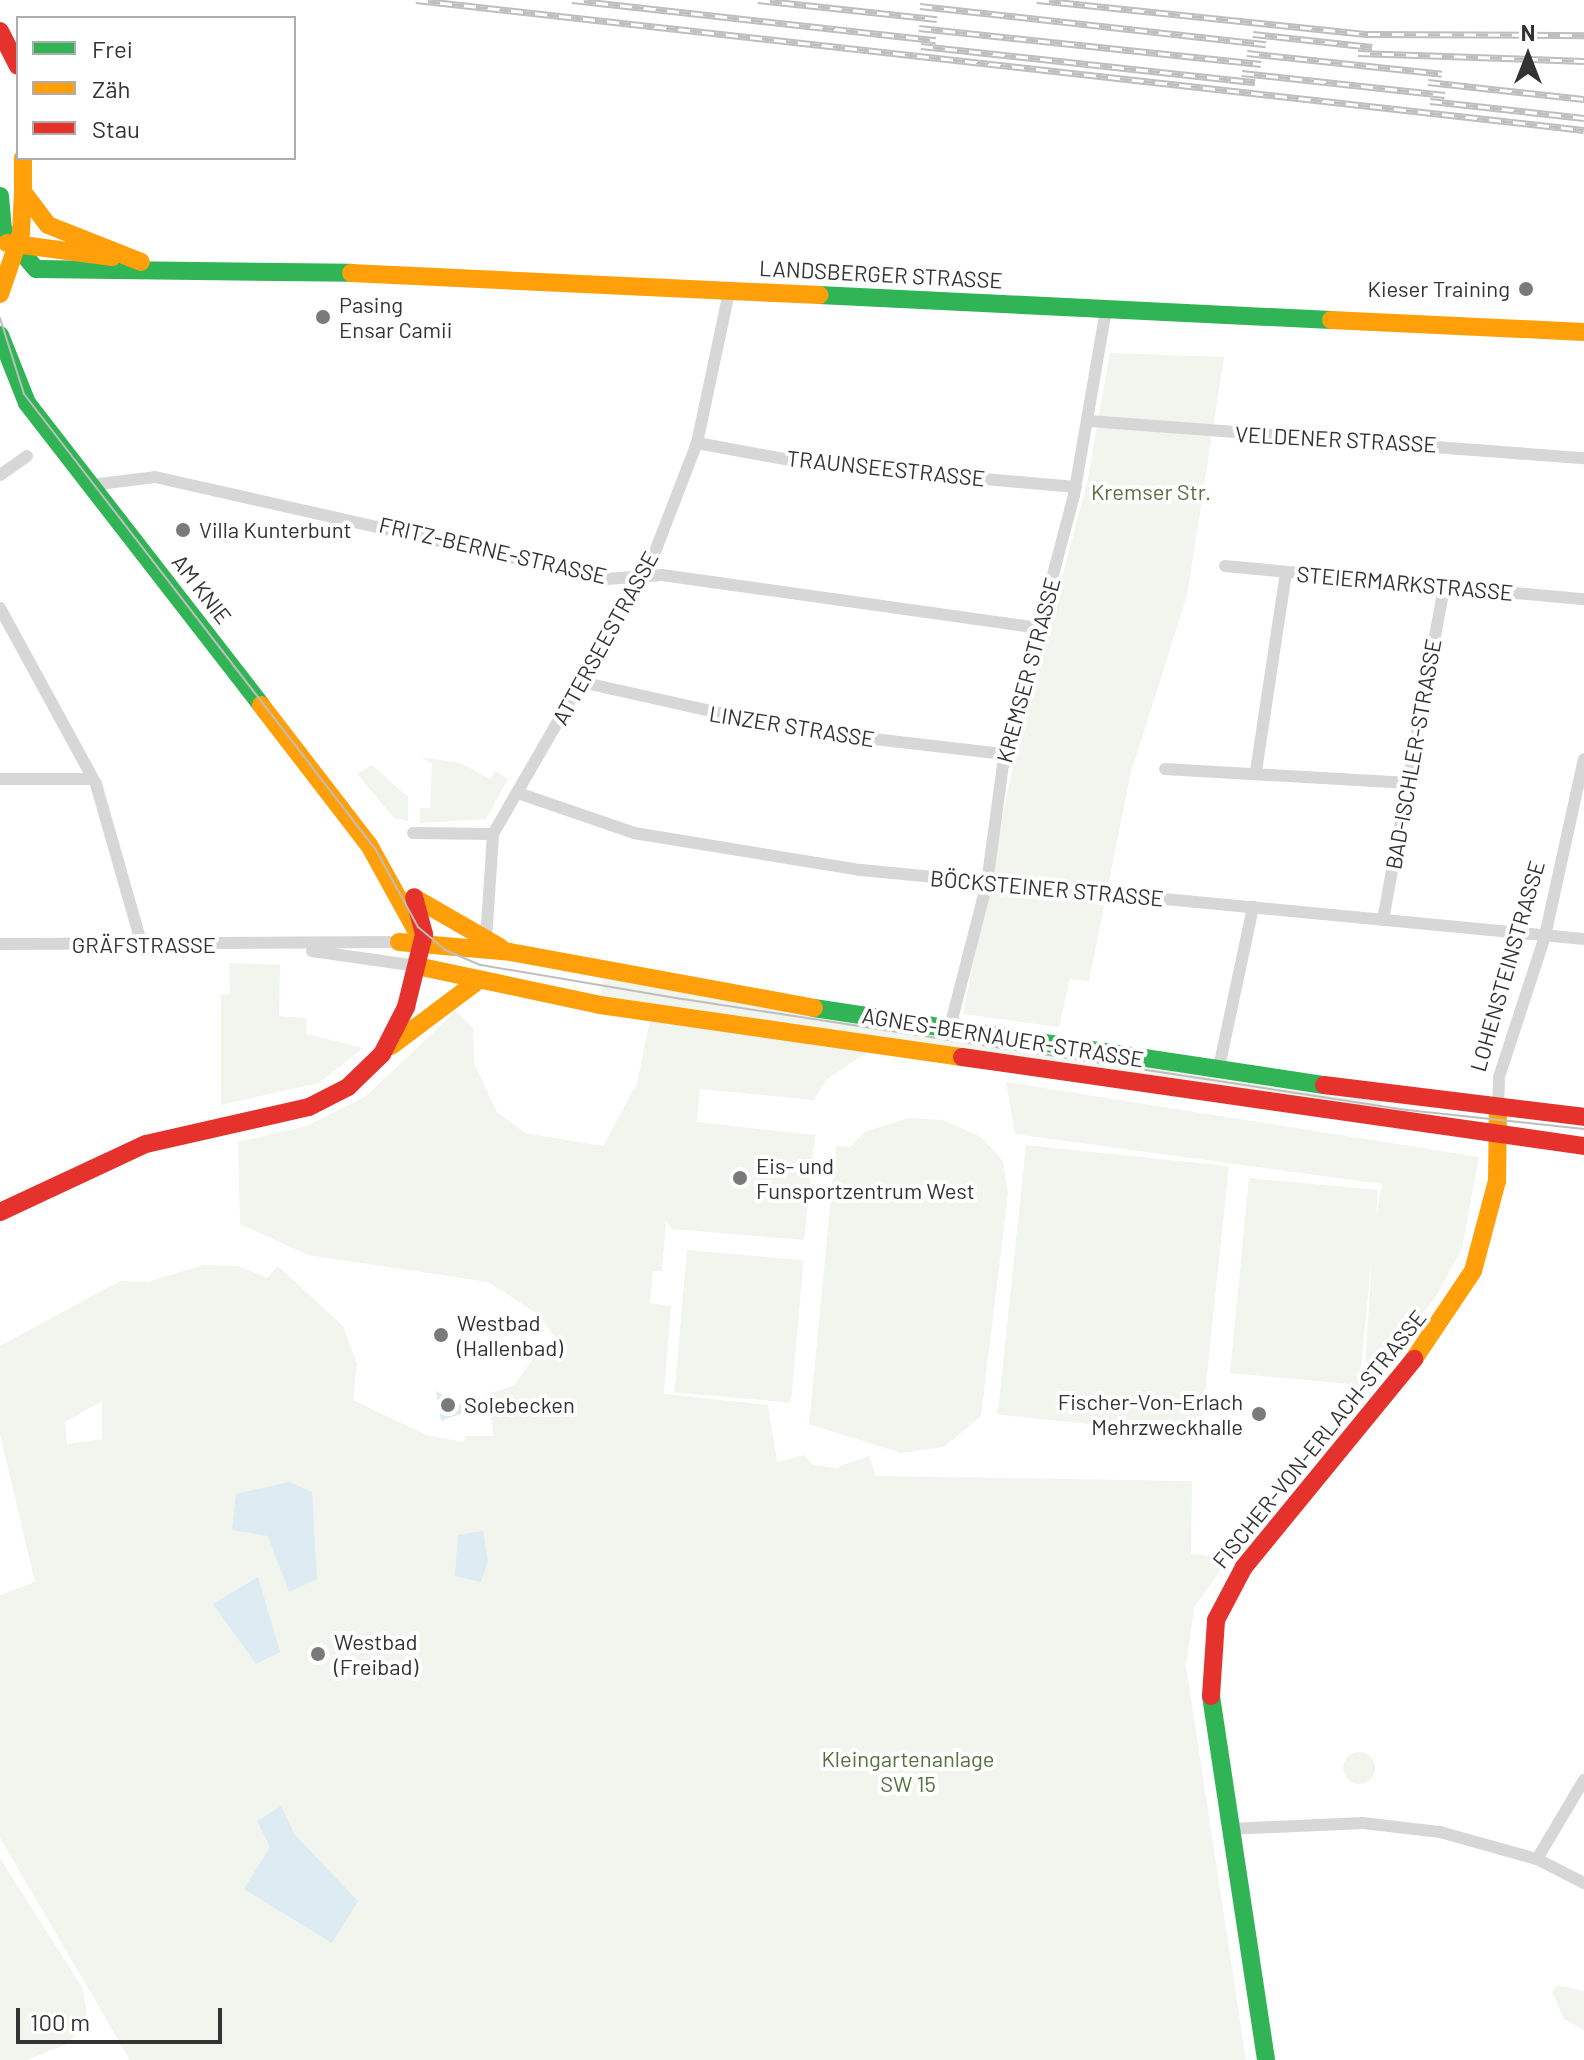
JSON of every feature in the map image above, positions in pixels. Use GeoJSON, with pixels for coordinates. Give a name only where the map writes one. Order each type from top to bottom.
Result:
{"type":"FeatureCollection","features":[{"type":"Feature","properties":{"kind":"main road"},"geometry":{"type":"LineString","coordinates":[[0,31],[16,62]]}},
{"type":"Feature","properties":{"kind":"main road"},"geometry":{"type":"LineString","coordinates":[[0,294],[8,243],[23,192],[23,160]]}},
{"type":"Feature","properties":{"kind":"main road"},"geometry":{"type":"LineString","coordinates":[[23,192],[57,232],[115,257]]}},
{"type":"Feature","properties":{"kind":"main road"},"geometry":{"type":"LineString","coordinates":[[0,196],[3,230],[8,243],[36,269]]}},
{"type":"Feature","properties":{"kind":"main road","name":"LANDSBERGER STRASSE"},"geometry":{"type":"LineString","coordinates":[[8,243],[177,267]]}},
{"type":"Feature","properties":{"kind":"main road","name":"LANDSBERGER STRASSE"},"geometry":{"type":"LineString","coordinates":[[3,271],[177,267],[1584,332]]}},
{"type":"Feature","properties":{"kind":"main road","name":"AM KNIE"},"geometry":{"type":"LineString","coordinates":[[0,335],[13,382],[380,865],[429,944]]}},
{"type":"Feature","properties":{"kind":"main road","name":"AM KNIE"},"geometry":{"type":"LineString","coordinates":[[380,865],[414,897],[447,918]]}},
{"type":"Feature","properties":{"kind":"main road"},"geometry":{"type":"LineString","coordinates":[[382,1054],[429,944],[414,897]]}},
{"type":"Feature","properties":{"kind":"main road","name":"AGNES-BERNAUER-STRASSE"},"geometry":{"type":"LineString","coordinates":[[447,918],[510,952]]}},
{"type":"Feature","properties":{"kind":"main road"},"geometry":{"type":"LineString","coordinates":[[399,942],[417,966]]}},
{"type":"Feature","properties":{"kind":"main road","name":"AGNES-BERNAUER-STRASSE"},"geometry":{"type":"LineString","coordinates":[[399,942],[510,952],[949,1031],[1218,1072],[1584,1117]]}},
{"type":"Feature","properties":{"kind":"main road","name":"AGNES-BERNAUER-STRASSE"},"geometry":{"type":"LineString","coordinates":[[417,966],[475,983],[1497,1139],[1584,1146]]}},
{"type":"Feature","properties":{"kind":"main road"},"geometry":{"type":"LineString","coordinates":[[0,1212],[146,1144],[309,1107],[348,1087],[382,1054],[475,983]]}},
{"type":"Feature","properties":{"kind":"main road","name":"LOHENSTEINSTRASSE"},"geometry":{"type":"LineString","coordinates":[[1497,1139],[1498,1108]]}},
{"type":"Feature","properties":{"kind":"main road","name":"FISCHER-VON-ERLACH-STRASSE"},"geometry":{"type":"LineString","coordinates":[[1266,2060],[1210,1706],[1216,1620],[1244,1567],[1449,1313],[1490,1223],[1497,1139]]}},
{"type":"Feature","properties":{"kind":"street","name":"ATTERSEESTRASSE"},"geometry":{"type":"LineString","coordinates":[[486,940],[493,834],[641,578],[697,443],[729,292]]}},
{"type":"Feature","properties":{"kind":"street","name":"KREMSER STRASSE"},"geometry":{"type":"LineString","coordinates":[[949,1031],[987,883],[1005,754],[1076,487],[1106,309]]}},
{"type":"Feature","properties":{"kind":"street","name":"VELDENER STRASSE"},"geometry":{"type":"LineString","coordinates":[[1089,421],[1584,458]]}},
{"type":"Feature","properties":{"kind":"street","name":"TRAUNSEESTRASSE"},"geometry":{"type":"LineString","coordinates":[[697,443],[806,463],[1076,487]]}},
{"type":"Feature","properties":{"kind":"street"},"geometry":{"type":"LineString","coordinates":[[0,475],[27,456]]}},
{"type":"Feature","properties":{"kind":"street","name":"FRITZ-BERNE-STRASSE"},"geometry":{"type":"LineString","coordinates":[[91,485],[155,477],[606,579],[662,575],[1040,628]]}},
{"type":"Feature","properties":{"kind":"street","name":"STEIERMARKSTRASSE"},"geometry":{"type":"LineString","coordinates":[[1225,566],[1584,599]]}},
{"type":"Feature","properties":{"kind":"street"},"geometry":{"type":"LineString","coordinates":[[1256,771],[1286,572]]}},
{"type":"Feature","properties":{"kind":"street","name":"BAD-ISCHLER-STRASSE"},"geometry":{"type":"LineString","coordinates":[[1383,920],[1444,587]]}},
{"type":"Feature","properties":{"kind":"street"},"geometry":{"type":"LineString","coordinates":[[0,608],[93,779],[142,945]]}},
{"type":"Feature","properties":{"kind":"street","name":"LINZER STRASSE"},"geometry":{"type":"LineString","coordinates":[[581,682],[796,730],[1005,754]]}},
{"type":"Feature","properties":{"kind":"street","name":"LOHENSTEINSTRASSE"},"geometry":{"type":"LineString","coordinates":[[1498,1108],[1499,1077],[1545,936],[1584,759]]}},
{"type":"Feature","properties":{"kind":"street"},"geometry":{"type":"LineString","coordinates":[[1165,769],[1256,771],[1410,783]]}},
{"type":"Feature","properties":{"kind":"street"},"geometry":{"type":"LineString","coordinates":[[0,779],[93,779]]}},
{"type":"Feature","properties":{"kind":"street","name":"BÖCKSTEINER STRASSE"},"geometry":{"type":"LineString","coordinates":[[518,793],[634,833],[987,883],[1584,939]]}},
{"type":"Feature","properties":{"kind":"street"},"geometry":{"type":"LineString","coordinates":[[413,833],[493,834]]}},
{"type":"Feature","properties":{"kind":"street"},"geometry":{"type":"LineString","coordinates":[[1218,1072],[1253,907]]}},
{"type":"Feature","properties":{"kind":"street","name":"GRÄFSTRASSE"},"geometry":{"type":"LineString","coordinates":[[0,944],[289,947],[399,942]]}},
{"type":"Feature","properties":{"kind":"street","name":"GRÄFSTRASSE"},"geometry":{"type":"LineString","coordinates":[[289,947],[417,966]]}},
{"type":"Feature","properties":{"kind":"street"},"geometry":{"type":"LineString","coordinates":[[1537,1859],[1584,1780]]}},
{"type":"Feature","properties":{"kind":"street"},"geometry":{"type":"LineString","coordinates":[[1229,1829],[1404,1827],[1537,1859],[1584,1883]]}},
{"type":"Feature","properties":{"kind":"green space","name":"Kremser Str."},"geometry":{"type":"Polygon","coordinates":[[[1110,353],[1224,357],[1187,596],[1131,772],[1089,981],[1070,979],[1059,1027],[963,1014],[1016,751],[1087,483],[1110,353]]]}},
{"type":"Feature","properties":{"kind":"green space"},"geometry":{"type":"Polygon","coordinates":[[[421,757],[461,763],[490,779],[495,771],[508,779],[486,819],[420,823],[420,808],[430,808],[432,764],[421,757]]]}},
{"type":"Feature","properties":{"kind":"green space"},"geometry":{"type":"Polygon","coordinates":[[[372,765],[408,797],[408,821],[394,818],[357,774],[372,765]]]}},
{"type":"Feature","properties":{"kind":"green space"},"geometry":{"type":"Polygon","coordinates":[[[229,963],[280,965],[279,1016],[306,1018],[307,1034],[363,1048],[319,1083],[221,1105],[221,995],[230,994],[229,963]]]}},
{"type":"Feature","properties":{"kind":"green space"},"geometry":{"type":"Polygon","coordinates":[[[603,977],[1383,1098],[1380,1115],[600,999],[603,977]]]}},
{"type":"Feature","properties":{"kind":"green space","name":"Kleingartenanlage SW 15"},"geometry":{"type":"Polygon","coordinates":[[[456,1011],[473,1028],[474,1063],[497,1112],[525,1133],[603,1146],[637,1083],[651,1015],[879,1044],[826,1080],[814,1100],[700,1089],[697,1122],[815,1135],[804,1240],[672,1229],[666,1222],[662,1271],[653,1271],[650,1303],[671,1306],[664,1394],[768,1405],[777,1462],[804,1455],[813,1465],[835,1468],[869,1456],[876,1476],[1192,1481],[1191,1554],[1229,1558],[1194,1608],[1186,1666],[1246,2060],[130,2060],[0,1838],[0,1595],[35,1582],[0,1435],[0,1346],[120,1281],[148,1282],[203,1265],[238,1266],[267,1278],[278,1266],[343,1326],[357,1364],[353,1400],[426,1435],[464,1442],[465,1436],[494,1436],[487,1394],[513,1386],[543,1346],[558,1341],[536,1313],[488,1282],[308,1255],[240,1224],[238,1142],[307,1126],[366,1096],[456,1011]],[[102,1401],[65,1422],[67,1444],[102,1439],[102,1401]]]}},
{"type":"Feature","properties":{"kind":"green space"},"geometry":{"type":"Polygon","coordinates":[[[1006,1082],[1479,1157],[1462,1249],[1435,1298],[1364,1384],[1372,1257],[1359,1385],[1230,1373],[1249,1178],[1378,1190],[1376,1218],[1382,1184],[1015,1134],[1006,1082]]]}},
{"type":"Feature","properties":{"kind":"green space"},"geometry":{"type":"Polygon","coordinates":[[[909,1118],[943,1120],[981,1137],[1003,1161],[1008,1194],[981,1416],[944,1447],[901,1453],[809,1424],[836,1146],[850,1147],[866,1131],[909,1118]]]}},
{"type":"Feature","properties":{"kind":"green space"},"geometry":{"type":"Polygon","coordinates":[[[1026,1145],[1229,1166],[1201,1436],[998,1415],[1026,1145]]]}},
{"type":"Feature","properties":{"kind":"green space"},"geometry":{"type":"Polygon","coordinates":[[[687,1250],[804,1260],[791,1403],[675,1392],[687,1250]]]}},
{"type":"Feature","properties":{"kind":"green space"},"geometry":{"type":"Polygon","coordinates":[[[1359,1752],[1370,1757],[1375,1768],[1370,1779],[1359,1784],[1348,1779],[1343,1768],[1348,1757],[1359,1752]]]}},
{"type":"Feature","properties":{"kind":"green space"},"geometry":{"type":"Polygon","coordinates":[[[0,1858],[82,1987],[87,2013],[69,2043],[27,2060],[0,2060],[0,1858]]]}},
{"type":"Feature","properties":{"kind":"green space"},"geometry":{"type":"Polygon","coordinates":[[[1557,1985],[1584,1991],[1584,2030],[1564,2019],[1552,1992],[1557,1985]]]}},
{"type":"Feature","properties":{"kind":"shaded area","name":"Solebecken"},"geometry":{"type":"Polygon","coordinates":[[[436,1391],[463,1406],[463,1413],[441,1421],[436,1391]]]}},
{"type":"Feature","properties":{"kind":"shaded area"},"geometry":{"type":"Polygon","coordinates":[[[289,1482],[312,1492],[317,1579],[289,1592],[268,1536],[232,1530],[236,1494],[289,1482]]]}},
{"type":"Feature","properties":{"kind":"shaded area"},"geometry":{"type":"Polygon","coordinates":[[[483,1531],[488,1561],[481,1582],[455,1576],[458,1535],[483,1531]]]}},
{"type":"Feature","properties":{"kind":"shaded area"},"geometry":{"type":"Polygon","coordinates":[[[258,1577],[280,1652],[256,1664],[213,1604],[258,1577]]]}},
{"type":"Feature","properties":{"kind":"shaded area"},"geometry":{"type":"Polygon","coordinates":[[[281,1806],[295,1835],[358,1901],[332,1943],[244,1889],[270,1847],[257,1821],[281,1806]]]}},
{"type":"Feature","properties":{"kind":"tram line"},"geometry":{"type":"LineString","coordinates":[[0,318],[24,394],[376,850],[418,927],[445,950],[481,965],[683,999],[1407,1110],[1584,1129]]}},
{"type":"Feature","properties":{"kind":"railway"},"geometry":{"type":"LineString","coordinates":[[416,0],[1584,130]]}},
{"type":"Feature","properties":{"kind":"railway"},"geometry":{"type":"LineString","coordinates":[[572,0],[936,40]]}},
{"type":"Feature","properties":{"kind":"railway"},"geometry":{"type":"LineString","coordinates":[[758,0],[937,19]]}},
{"type":"Feature","properties":{"kind":"railway"},"geometry":{"type":"LineString","coordinates":[[1037,0],[1368,34],[1584,35]]}},
{"type":"Feature","properties":{"kind":"railway"},"geometry":{"type":"LineString","coordinates":[[920,6],[1266,44]]}},
{"type":"Feature","properties":{"kind":"railway"},"geometry":{"type":"LineString","coordinates":[[919,28],[1261,64]]}},
{"type":"Feature","properties":{"kind":"railway"},"geometry":{"type":"LineString","coordinates":[[1253,34],[1372,47]]}},
{"type":"Feature","properties":{"kind":"railway"},"geometry":{"type":"LineString","coordinates":[[921,46],[1255,82]]}},
{"type":"Feature","properties":{"kind":"railway"},"geometry":{"type":"LineString","coordinates":[[1247,53],[1442,74]]}},
{"type":"Feature","properties":{"kind":"railway"},"geometry":{"type":"LineString","coordinates":[[1358,53],[1584,61]]}},
{"type":"Feature","properties":{"kind":"railway"},"geometry":{"type":"LineString","coordinates":[[1242,73],[1445,95]]}},
{"type":"Feature","properties":{"kind":"railway"},"geometry":{"type":"LineString","coordinates":[[1428,82],[1584,99]]}},
{"type":"Feature","properties":{"kind":"railway"},"geometry":{"type":"LineString","coordinates":[[1430,101],[1584,118]]}},
{"type":"Feature","properties":{"kind":"traffic: fast"},"geometry":{"type":"LineString","coordinates":[[0,196],[3,230],[36,269],[351,273]]}},
{"type":"Feature","properties":{"kind":"traffic: fast"},"geometry":{"type":"LineString","coordinates":[[819,295],[1331,320]]}},
{"type":"Feature","properties":{"kind":"traffic: fast"},"geometry":{"type":"LineString","coordinates":[[0,335],[27,403],[261,705]]}},
{"type":"Feature","properties":{"kind":"traffic: fast"},"geometry":{"type":"LineString","coordinates":[[814,1008],[1324,1085]]}},
{"type":"Feature","properties":{"kind":"traffic: fast"},"geometry":{"type":"LineString","coordinates":[[1211,1696],[1266,2060]]}},
{"type":"Feature","properties":{"kind":"traffic: slow"},"geometry":{"type":"LineString","coordinates":[[23,160],[23,192],[48,225],[141,262]]}},
{"type":"Feature","properties":{"kind":"traffic: slow"},"geometry":{"type":"LineString","coordinates":[[0,294],[21,233],[23,192]]}},
{"type":"Feature","properties":{"kind":"traffic: slow"},"geometry":{"type":"LineString","coordinates":[[7,243],[112,257]]}},
{"type":"Feature","properties":{"kind":"traffic: slow"},"geometry":{"type":"LineString","coordinates":[[351,273],[819,295]]}},
{"type":"Feature","properties":{"kind":"traffic: slow"},"geometry":{"type":"LineString","coordinates":[[1331,320],[1584,332]]}},
{"type":"Feature","properties":{"kind":"traffic: slow"},"geometry":{"type":"LineString","coordinates":[[261,705],[369,845],[423,943]]}},
{"type":"Feature","properties":{"kind":"traffic: slow"},"geometry":{"type":"LineString","coordinates":[[415,898],[500,947]]}},
{"type":"Feature","properties":{"kind":"traffic: slow"},"geometry":{"type":"LineString","coordinates":[[399,942],[510,952],[814,1008]]}},
{"type":"Feature","properties":{"kind":"traffic: slow"},"geometry":{"type":"LineString","coordinates":[[417,966],[600,1005],[962,1057]]}},
{"type":"Feature","properties":{"kind":"traffic: slow"},"geometry":{"type":"LineString","coordinates":[[391,1046],[475,983]]}},
{"type":"Feature","properties":{"kind":"traffic: slow"},"geometry":{"type":"LineString","coordinates":[[1414,1359],[1473,1271],[1497,1181],[1498,1108]]}},
{"type":"Feature","properties":{"kind":"traffic: jam"},"geometry":{"type":"LineString","coordinates":[[0,31],[16,62]]}},
{"type":"Feature","properties":{"kind":"traffic: jam"},"geometry":{"type":"LineString","coordinates":[[0,1212],[146,1144],[309,1107],[348,1087],[382,1054],[406,1007],[424,934],[414,897]]}},
{"type":"Feature","properties":{"kind":"traffic: jam"},"geometry":{"type":"LineString","coordinates":[[962,1057],[1584,1146]]}},
{"type":"Feature","properties":{"kind":"traffic: jam"},"geometry":{"type":"LineString","coordinates":[[1324,1085],[1584,1117]]}},
{"type":"Feature","properties":{"kind":"traffic: jam"},"geometry":{"type":"LineString","coordinates":[[1211,1696],[1216,1620],[1244,1567],[1414,1359]]}},
{"type":"Feature","properties":{"kind":"place","name":"Kieser Training"},"geometry":{"type":"Point","coordinates":[1526,289]}},
{"type":"Feature","properties":{"kind":"place","name":"Pasing Ensar Camii"},"geometry":{"type":"Point","coordinates":[323,317]}},
{"type":"Feature","properties":{"kind":"place","name":"Villa Kunterbunt"},"geometry":{"type":"Point","coordinates":[183,530]}},
{"type":"Feature","properties":{"kind":"place","name":"Eis- und Funsportzentrum West"},"geometry":{"type":"Point","coordinates":[740,1178]}},
{"type":"Feature","properties":{"kind":"place","name":"Westbad (Hallenbad)"},"geometry":{"type":"Point","coordinates":[441,1335]}},
{"type":"Feature","properties":{"kind":"place","name":"Solebecken"},"geometry":{"type":"Point","coordinates":[448,1405]}},
{"type":"Feature","properties":{"kind":"place","name":"Fischer-Von-Erlach Mehrzweckhalle"},"geometry":{"type":"Point","coordinates":[1259,1414]}},
{"type":"Feature","properties":{"kind":"place","name":"Westbad (Freibad)"},"geometry":{"type":"Point","coordinates":[318,1654]}}]}
